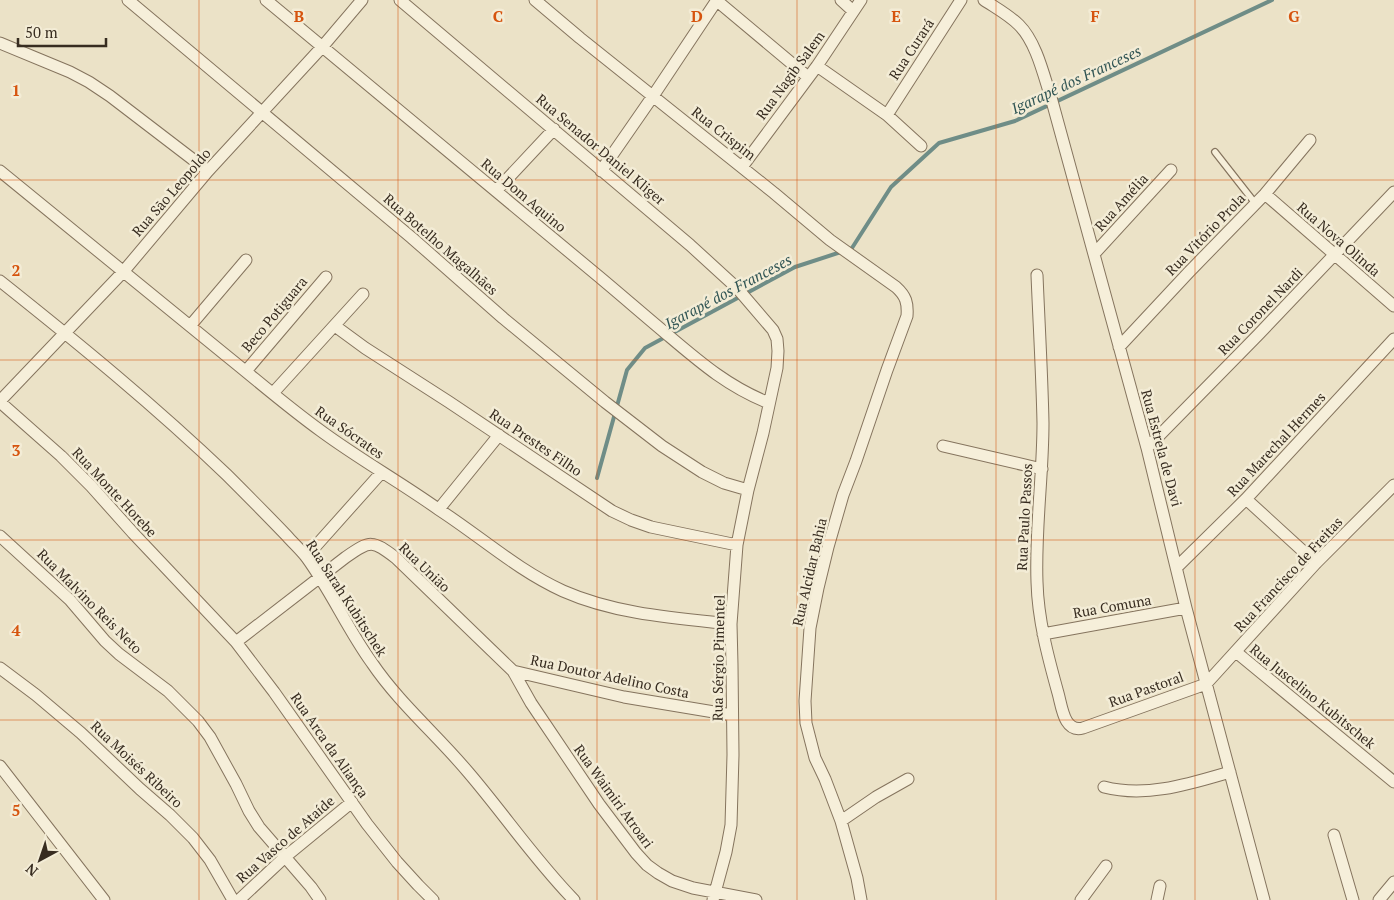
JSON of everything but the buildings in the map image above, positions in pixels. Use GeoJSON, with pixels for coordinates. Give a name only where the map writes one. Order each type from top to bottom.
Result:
{"type":"FeatureCollection","features":[{"type":"Feature","properties":{"kind":"street","name":"Rua Botelho Magalhães"},"geometry":{"type":"LineString","coordinates":[[128,0],[412,238],[503,318],[605,402],[662,446],[702,472],[724,483],[748,490]]}},
{"type":"Feature","properties":{"kind":"street","name":"Rua Dom Aquino"},"geometry":{"type":"LineString","coordinates":[[266,0],[716,375],[750,395],[769,403]]}},
{"type":"Feature","properties":{"kind":"street","name":"Rua São Leopoldo"},"geometry":{"type":"LineString","coordinates":[[0,402],[64,332],[123,272],[208,171],[323,46],[362,0]]}},
{"type":"Feature","properties":{"kind":"street","name":"Rua Senador Daniel Kliger"},"geometry":{"type":"LineString","coordinates":[[400,0],[690,244],[737,288],[773,330]]}},
{"type":"Feature","properties":{"kind":"street","name":"Rua Crispim"},"geometry":{"type":"LineString","coordinates":[[535,0],[830,240],[896,287]]}},
{"type":"Feature","properties":{"kind":"street"},"geometry":{"type":"LineString","coordinates":[[601,170],[653,96],[716,0],[808,77]]}},
{"type":"Feature","properties":{"kind":"street"},"geometry":{"type":"LineString","coordinates":[[841,0],[853,11]]}},
{"type":"Feature","properties":{"kind":"street","name":"Rua Nagib Salem"},"geometry":{"type":"LineString","coordinates":[[742,167],[817,66],[861,0]]}},
{"type":"Feature","properties":{"kind":"street","name":"Rua Curará"},"geometry":{"type":"LineString","coordinates":[[886,115],[962,0]]}},
{"type":"Feature","properties":{"kind":"street","name":"Rua Estrela de Davi"},"geometry":{"type":"LineString","coordinates":[[984,0],[1007,15],[1028,36],[1052,101],[1147,448],[1186,608],[1264,900]]}},
{"type":"Feature","properties":{"kind":"street"},"geometry":{"type":"LineString","coordinates":[[0,42],[89,82],[208,171]]}},
{"type":"Feature","properties":{"kind":"street"},"geometry":{"type":"LineString","coordinates":[[817,66],[886,115],[921,146]]}},
{"type":"Feature","properties":{"kind":"street"},"geometry":{"type":"LineString","coordinates":[[496,191],[554,130]]}},
{"type":"Feature","properties":{"kind":"street","name":"Rua Vitório Prola"},"geometry":{"type":"LineString","coordinates":[[1119,347],[1265,194],[1310,140]]}},
{"type":"Feature","properties":{"kind":"street","name":"Rua Amélia"},"geometry":{"type":"LineString","coordinates":[[1094,254],[1171,170]]}},
{"type":"Feature","properties":{"kind":"street","name":"Rua Sócrates"},"geometry":{"type":"LineString","coordinates":[[0,171],[321,431],[439,509],[504,557],[562,590],[586,600],[618,609],[730,624]]}},
{"type":"Feature","properties":{"kind":"street","name":"Rua Coronel Nardi"},"geometry":{"type":"LineString","coordinates":[[1147,448],[1394,192]]}},
{"type":"Feature","properties":{"kind":"street","name":"Rua Nova Olinda"},"geometry":{"type":"LineString","coordinates":[[1265,194],[1394,306]]}},
{"type":"Feature","properties":{"kind":"street"},"geometry":{"type":"LineString","coordinates":[[190,326],[246,260]]}},
{"type":"Feature","properties":{"kind":"street","name":"Rua Paulo Passos"},"geometry":{"type":"LineString","coordinates":[[1037,275],[1043,423],[1038,522],[1038,608],[1050,667],[1066,720],[1073,728],[1077,729],[1097,723]]}},
{"type":"Feature","properties":{"kind":"street","name":"Beco Potiguara"},"geometry":{"type":"LineString","coordinates":[[246,371],[326,276]]}},
{"type":"Feature","properties":{"kind":"street","name":"Rua Sarah Kubitschek"},"geometry":{"type":"LineString","coordinates":[[0,281],[64,332],[196,446],[263,511],[306,557],[372,664],[392,689],[456,758],[533,855],[574,900]]}},
{"type":"Feature","properties":{"kind":"street","name":"Rua Alcidar Bahia"},"geometry":{"type":"LineString","coordinates":[[860,900],[857,878],[841,821],[826,779],[815,758],[806,722],[805,701],[810,628],[828,547],[843,495],[907,316],[908,307],[904,293],[896,287]]}},
{"type":"Feature","properties":{"kind":"street"},"geometry":{"type":"LineString","coordinates":[[273,394],[363,294]]}},
{"type":"Feature","properties":{"kind":"street","name":"Rua Prestes Filho"},"geometry":{"type":"LineString","coordinates":[[335,326],[373,354],[612,511],[651,527],[737,545]]}},
{"type":"Feature","properties":{"kind":"street","name":"Rua Sérgio Pimentel"},"geometry":{"type":"LineString","coordinates":[[714,896],[731,825],[733,755],[730,624],[737,545],[776,368],[778,351],[777,339],[773,330]]}},
{"type":"Feature","properties":{"kind":"street","name":"Rua Marechal Hermes"},"geometry":{"type":"LineString","coordinates":[[1177,566],[1246,499],[1394,339]]}},
{"type":"Feature","properties":{"kind":"street","name":"Rua Monte Horebe"},"geometry":{"type":"LineString","coordinates":[[0,402],[91,486],[133,534],[203,608]]}},
{"type":"Feature","properties":{"kind":"street"},"geometry":{"type":"LineString","coordinates":[[439,509],[499,435]]}},
{"type":"Feature","properties":{"kind":"street"},"geometry":{"type":"LineString","coordinates":[[943,446],[1042,469]]}},
{"type":"Feature","properties":{"kind":"street"},"geometry":{"type":"LineString","coordinates":[[306,557],[381,472]]}},
{"type":"Feature","properties":{"kind":"street","name":"Rua Francisco de Freitas"},"geometry":{"type":"LineString","coordinates":[[1206,684],[1316,563],[1394,486]]}},
{"type":"Feature","properties":{"kind":"street"},"geometry":{"type":"LineString","coordinates":[[1246,499],[1316,563]]}},
{"type":"Feature","properties":{"kind":"street","name":"Rua Malvino Reis Neto"},"geometry":{"type":"LineString","coordinates":[[0,536],[70,600],[105,641],[168,691],[198,721],[214,744],[259,827],[320,900]]}},
{"type":"Feature","properties":{"kind":"street","name":"Rua União"},"geometry":{"type":"LineString","coordinates":[[236,642],[359,548],[369,543],[376,544],[396,558],[513,671]]}},
{"type":"Feature","properties":{"kind":"street","name":"Rua Arca da Aliança"},"geometry":{"type":"LineString","coordinates":[[203,608],[236,642],[274,692],[367,824],[397,862],[433,900]]}},
{"type":"Feature","properties":{"kind":"street","name":"Rua Comuna"},"geometry":{"type":"LineString","coordinates":[[1044,634],[1186,608]]}},
{"type":"Feature","properties":{"kind":"street","name":"Rua Juscelino Kubitschek"},"geometry":{"type":"LineString","coordinates":[[1236,652],[1392,776]]}},
{"type":"Feature","properties":{"kind":"street","name":"Rua Moisés Ribeiro"},"geometry":{"type":"LineString","coordinates":[[0,668],[81,733],[170,815],[193,838],[210,860],[233,900]]}},
{"type":"Feature","properties":{"kind":"street","name":"Rua Doutor Adelino Costa"},"geometry":{"type":"LineString","coordinates":[[513,671],[624,696],[732,715]]}},
{"type":"Feature","properties":{"kind":"street","name":"Rua Waimiri Atroari"},"geometry":{"type":"LineString","coordinates":[[513,671],[531,703],[599,804],[647,866],[672,881],[714,896],[756,900]]}},
{"type":"Feature","properties":{"kind":"street","name":"Rua Pastoral"},"geometry":{"type":"LineString","coordinates":[[1097,723],[1206,684]]}},
{"type":"Feature","properties":{"kind":"street"},"geometry":{"type":"LineString","coordinates":[[0,766],[104,900]]}},
{"type":"Feature","properties":{"kind":"street"},"geometry":{"type":"LineString","coordinates":[[1104,788],[1117,791],[1151,791],[1230,772]]}},
{"type":"Feature","properties":{"kind":"street"},"geometry":{"type":"LineString","coordinates":[[841,821],[876,797],[908,779]]}},
{"type":"Feature","properties":{"kind":"street","name":"Rua Vasco de Ataíde"},"geometry":{"type":"LineString","coordinates":[[238,900],[285,857],[352,802]]}},
{"type":"Feature","properties":{"kind":"street"},"geometry":{"type":"LineString","coordinates":[[1334,836],[1353,900]]}},
{"type":"Feature","properties":{"kind":"street"},"geometry":{"type":"LineString","coordinates":[[1082,900],[1106,866]]}},
{"type":"Feature","properties":{"kind":"street"},"geometry":{"type":"LineString","coordinates":[[1379,900],[1394,882]]}},
{"type":"Feature","properties":{"kind":"street"},"geometry":{"type":"LineString","coordinates":[[1157,900],[1160,886]]}},
{"type":"Feature","properties":{"kind":"lane"},"geometry":{"type":"LineString","coordinates":[[1215,152],[1256,203]]}},
{"type":"Feature","properties":{"kind":"waterway","name":"Igarapé dos Franceses"},"geometry":{"type":"LineString","coordinates":[[848,250],[852,248],[891,187],[939,143],[1015,121],[1272,0]]}},
{"type":"Feature","properties":{"kind":"waterway","name":"Igarapé dos Franceses"},"geometry":{"type":"LineString","coordinates":[[597,478],[627,370],[645,348],[795,267],[841,252]]}}]}
